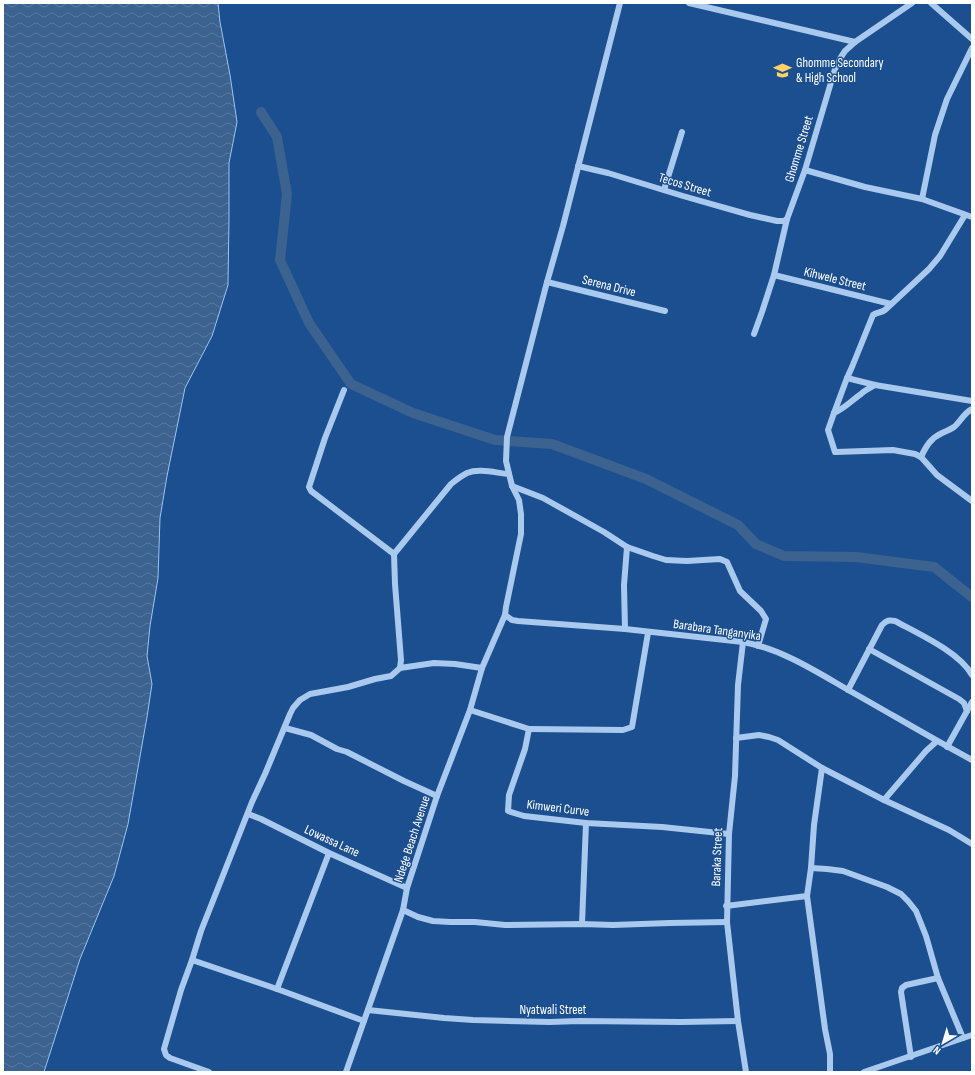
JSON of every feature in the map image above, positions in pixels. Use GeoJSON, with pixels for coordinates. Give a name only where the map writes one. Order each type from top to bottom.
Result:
{"type":"FeatureCollection","features":[{"type":"Feature","properties":{"kind":"street","name":"Ndege Beach Avenue"},"geometry":{"type":"LineString","coordinates":[[346,1072],[403,910],[407,888],[437,796],[470,710],[482,668],[505,615],[521,534],[519,500],[512,486],[506,461],[507,436],[620,3]]}},
{"type":"Feature","properties":{"kind":"street"},"geometry":{"type":"LineString","coordinates":[[689,3],[855,42]]}},
{"type":"Feature","properties":{"kind":"street","name":"Ghomme Street"},"geometry":{"type":"LineString","coordinates":[[754,334],[774,276],[787,219],[805,170],[835,69],[840,57],[855,42],[912,3]]}},
{"type":"Feature","properties":{"kind":"street"},"geometry":{"type":"LineString","coordinates":[[932,3],[972,39]]}},
{"type":"Feature","properties":{"kind":"street"},"geometry":{"type":"LineString","coordinates":[[922,199],[935,135],[947,99],[972,48]]}},
{"type":"Feature","properties":{"kind":"street"},"geometry":{"type":"LineString","coordinates":[[664,190],[682,132]]}},
{"type":"Feature","properties":{"kind":"street","name":"Tecos Street"},"geometry":{"type":"LineString","coordinates":[[578,166],[608,173],[750,215],[777,221],[784,221],[787,219]]}},
{"type":"Feature","properties":{"kind":"street"},"geometry":{"type":"LineString","coordinates":[[805,170],[865,187],[922,199],[972,217]]}},
{"type":"Feature","properties":{"kind":"street"},"geometry":{"type":"LineString","coordinates":[[965,215],[940,256],[885,310],[881,313],[876,313],[873,315],[847,378],[828,430],[835,452],[893,450],[915,454],[921,457],[937,475],[972,502]]}},
{"type":"Feature","properties":{"kind":"street","name":"Kihwele Street"},"geometry":{"type":"LineString","coordinates":[[774,276],[891,304]]}},
{"type":"Feature","properties":{"kind":"street","name":"Serena Drive"},"geometry":{"type":"LineString","coordinates":[[547,282],[665,311]]}},
{"type":"Feature","properties":{"kind":"street"},"geometry":{"type":"LineString","coordinates":[[847,378],[874,385],[972,401]]}},
{"type":"Feature","properties":{"kind":"street"},"geometry":{"type":"LineString","coordinates":[[834,412],[841,410],[861,393],[874,385]]}},
{"type":"Feature","properties":{"kind":"street"},"geometry":{"type":"LineString","coordinates":[[344,390],[325,438],[309,487],[311,491],[394,554]]}},
{"type":"Feature","properties":{"kind":"street"},"geometry":{"type":"LineString","coordinates":[[921,457],[930,441],[953,428],[972,409]]}},
{"type":"Feature","properties":{"kind":"street"},"geometry":{"type":"LineString","coordinates":[[400,668],[401,660],[394,554],[451,484],[462,476],[468,472],[478,471],[509,474]]}},
{"type":"Feature","properties":{"kind":"street"},"geometry":{"type":"LineString","coordinates":[[512,486],[543,498],[628,547],[653,556],[666,560],[687,561],[720,559],[727,562],[740,591],[761,611],[766,619],[758,646]]}},
{"type":"Feature","properties":{"kind":"street"},"geometry":{"type":"LineString","coordinates":[[625,629],[624,586],[628,547]]}},
{"type":"Feature","properties":{"kind":"street","name":"Barabara Tanganyika"},"geometry":{"type":"LineString","coordinates":[[505,615],[512,620],[518,621],[625,629],[743,642],[758,646],[783,654],[818,672],[972,760]]}},
{"type":"Feature","properties":{"kind":"street"},"geometry":{"type":"LineString","coordinates":[[848,690],[882,625],[889,620],[895,621],[943,648],[968,668],[972,675]]}},
{"type":"Feature","properties":{"kind":"street"},"geometry":{"type":"LineString","coordinates":[[470,710],[529,729],[623,730],[632,727],[648,632]]}},
{"type":"Feature","properties":{"kind":"street","name":"Baraka Street"},"geometry":{"type":"LineString","coordinates":[[743,642],[738,685],[735,776],[729,834],[726,906],[738,1021],[746,1072]]}},
{"type":"Feature","properties":{"kind":"street"},"geometry":{"type":"LineString","coordinates":[[869,649],[959,699],[964,703],[967,711]]}},
{"type":"Feature","properties":{"kind":"street"},"geometry":{"type":"LineString","coordinates":[[209,1072],[170,1058],[165,1052],[166,1045],[181,990],[215,893],[252,802],[266,774],[293,708],[300,700],[310,694],[348,687],[391,676],[400,668],[434,663],[482,668]]}},
{"type":"Feature","properties":{"kind":"street"},"geometry":{"type":"LineString","coordinates":[[947,747],[972,702]]}},
{"type":"Feature","properties":{"kind":"street"},"geometry":{"type":"LineString","coordinates":[[285,728],[311,735],[337,749],[347,752],[437,796]]}},
{"type":"Feature","properties":{"kind":"street","name":"Kimweri Curve"},"geometry":{"type":"LineString","coordinates":[[529,729],[525,749],[509,795],[508,811],[524,816],[586,823],[729,834]]}},
{"type":"Feature","properties":{"kind":"street"},"geometry":{"type":"LineString","coordinates":[[736,738],[758,735],[778,740],[822,768],[884,800],[949,830],[972,844]]}},
{"type":"Feature","properties":{"kind":"street"},"geometry":{"type":"LineString","coordinates":[[884,800],[926,751],[937,741]]}},
{"type":"Feature","properties":{"kind":"street"},"geometry":{"type":"LineString","coordinates":[[822,768],[814,825],[811,868],[807,896],[825,1029],[830,1054],[830,1072]]}},
{"type":"Feature","properties":{"kind":"street","name":"Lowassa Lane"},"geometry":{"type":"LineString","coordinates":[[248,814],[407,888]]}},
{"type":"Feature","properties":{"kind":"street"},"geometry":{"type":"LineString","coordinates":[[582,924],[586,823]]}},
{"type":"Feature","properties":{"kind":"street"},"geometry":{"type":"LineString","coordinates":[[277,988],[329,853]]}},
{"type":"Feature","properties":{"kind":"street"},"geometry":{"type":"LineString","coordinates":[[811,868],[843,871],[887,887],[901,894],[908,901],[916,911],[926,936],[938,978],[963,1038]]}},
{"type":"Feature","properties":{"kind":"street"},"geometry":{"type":"LineString","coordinates":[[726,906],[807,896]]}},
{"type":"Feature","properties":{"kind":"street"},"geometry":{"type":"LineString","coordinates":[[403,910],[418,917],[433,921],[475,922],[505,925],[613,925],[727,922]]}},
{"type":"Feature","properties":{"kind":"street"},"geometry":{"type":"LineString","coordinates":[[192,960],[277,988],[364,1021]]}},
{"type":"Feature","properties":{"kind":"street"},"geometry":{"type":"LineString","coordinates":[[911,1056],[901,992],[902,988],[906,985],[938,978]]}},
{"type":"Feature","properties":{"kind":"street","name":"Nyatwali Street"},"geometry":{"type":"LineString","coordinates":[[368,1010],[473,1020],[550,1022],[738,1021]]}},
{"type":"Feature","properties":{"kind":"street"},"geometry":{"type":"LineString","coordinates":[[867,1072],[972,1035]]}},
{"type":"Feature","properties":{"kind":"water"},"geometry":{"type":"Polygon","coordinates":[[[3,3],[218,3],[237,122],[229,163],[228,285],[212,336],[185,388],[167,476],[160,518],[158,578],[150,626],[147,656],[152,684],[128,824],[114,876],[80,959],[44,1072],[3,1072],[3,3]]]}},
{"type":"Feature","properties":{"kind":"waterway"},"geometry":{"type":"LineString","coordinates":[[261,112],[277,137],[287,194],[280,260],[309,323],[351,384],[413,413],[495,440],[552,444],[646,479],[738,525],[756,544],[784,556],[856,557],[934,567],[972,597]]}},
{"type":"Feature","properties":{"kind":"place","name":"Ghomme Secondary & High School"},"geometry":{"type":"Point","coordinates":[783,70]}}]}
